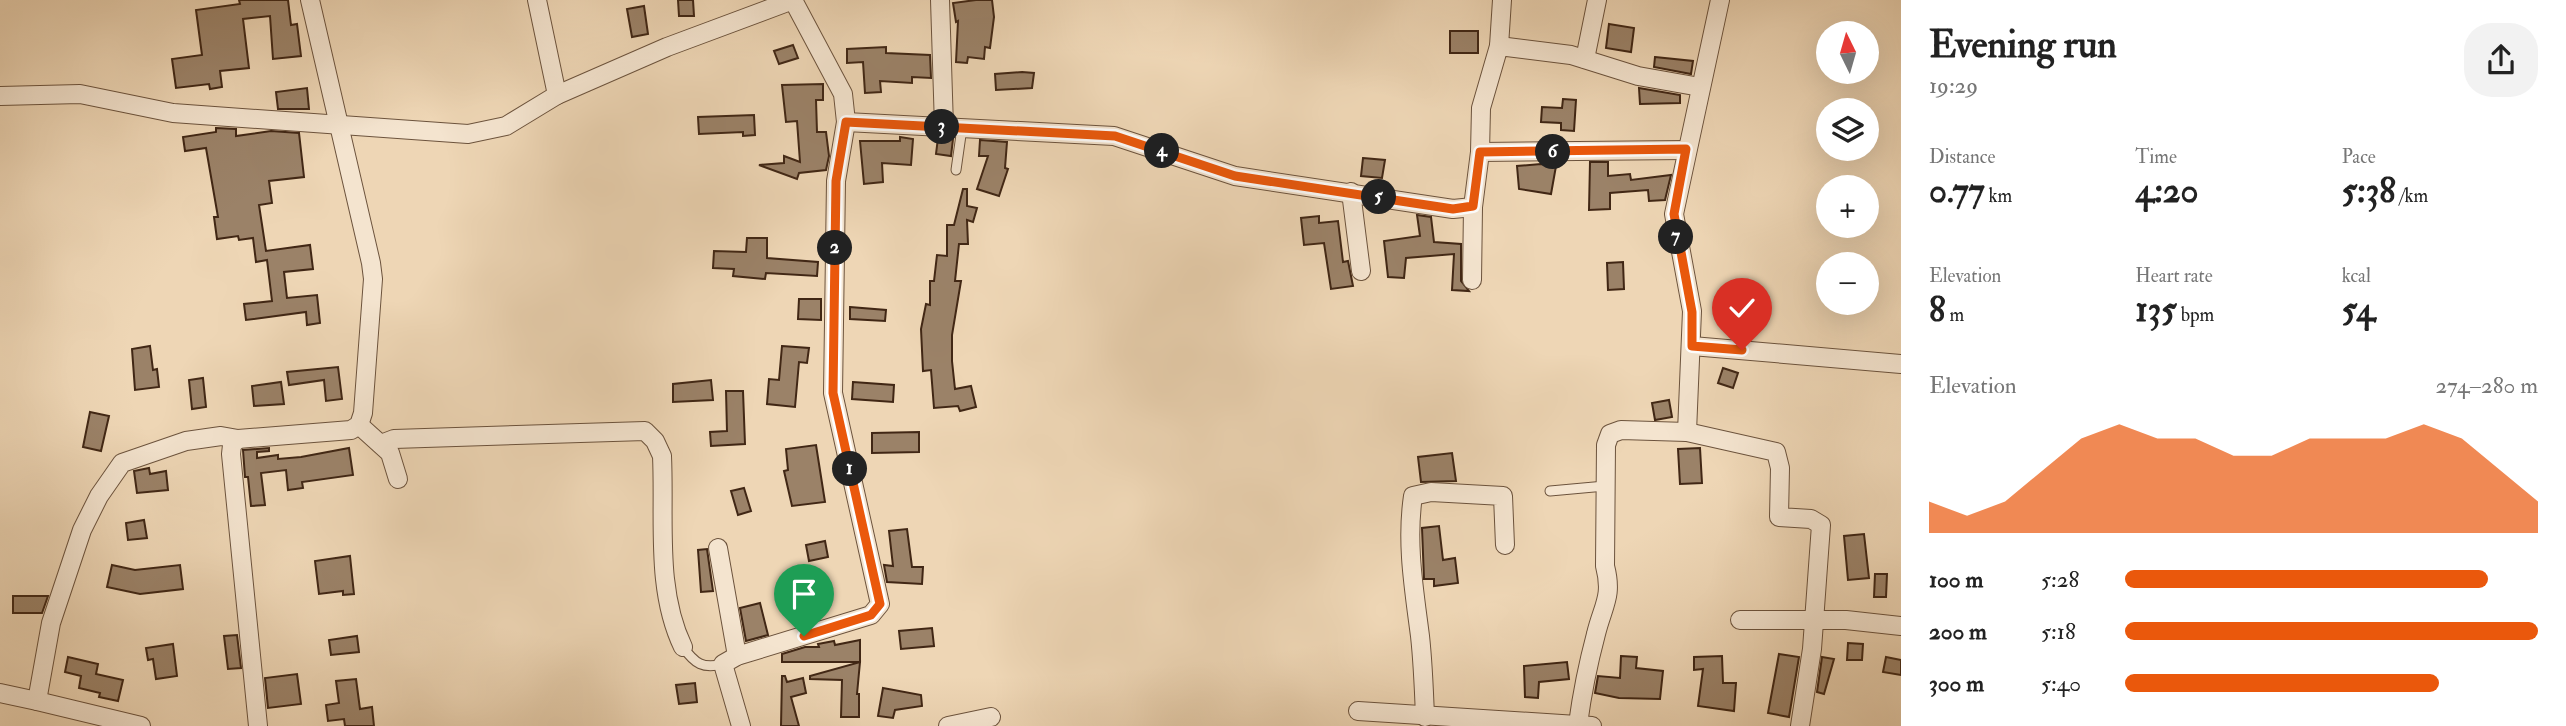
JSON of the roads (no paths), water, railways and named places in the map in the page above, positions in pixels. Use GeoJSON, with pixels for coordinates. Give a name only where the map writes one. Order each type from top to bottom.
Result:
{"type":"FeatureCollection","features":[{"type":"Feature","properties":{"kind":"street"},"geometry":{"type":"LineString","coordinates":[[37,701],[51,623],[82,530],[99,496],[122,463],[186,441],[221,436],[238,439],[351,430],[359,425],[363,413],[373,279],[310,0]]}},
{"type":"Feature","properties":{"kind":"street"},"geometry":{"type":"LineString","coordinates":[[537,0],[557,95]]}},
{"type":"Feature","properties":{"kind":"street"},"geometry":{"type":"LineString","coordinates":[[0,96],[80,94],[173,113],[468,134],[506,125],[557,95],[667,47],[793,0],[843,94],[846,122],[836,181],[833,393],[880,604],[871,615],[730,660]]}},
{"type":"Feature","properties":{"kind":"street"},"geometry":{"type":"LineString","coordinates":[[940,0],[944,127]]}},
{"type":"Feature","properties":{"kind":"street"},"geometry":{"type":"LineString","coordinates":[[1472,280],[1473,206],[1480,152],[1481,108],[1499,46],[1502,0]]}},
{"type":"Feature","properties":{"kind":"street"},"geometry":{"type":"LineString","coordinates":[[1585,59],[1597,0]]}},
{"type":"Feature","properties":{"kind":"street"},"geometry":{"type":"LineString","coordinates":[[1687,432],[1692,312],[1674,214],[1720,0]]}},
{"type":"Feature","properties":{"kind":"street"},"geometry":{"type":"LineString","coordinates":[[1499,46],[1585,59],[1638,76],[1700,87]]}},
{"type":"Feature","properties":{"kind":"street"},"geometry":{"type":"LineString","coordinates":[[846,122],[1115,136],[1235,176],[1453,209],[1473,206]]}},
{"type":"Feature","properties":{"kind":"street"},"geometry":{"type":"LineString","coordinates":[[1480,152],[1686,149]]}},
{"type":"Feature","properties":{"kind":"street"},"geometry":{"type":"LineString","coordinates":[[1351,192],[1361,271]]}},
{"type":"Feature","properties":{"kind":"street"},"geometry":{"type":"LineString","coordinates":[[1692,346],[1901,363]]}},
{"type":"Feature","properties":{"kind":"street"},"geometry":{"type":"LineString","coordinates":[[359,425],[382,444],[393,458],[398,479]]}},
{"type":"Feature","properties":{"kind":"street"},"geometry":{"type":"LineString","coordinates":[[1358,710],[1425,717],[1585,725],[1587,670],[1597,630],[1607,606],[1610,585],[1605,566],[1606,445],[1609,434],[1620,430],[1687,432],[1776,452],[1780,468],[1779,517],[1811,519],[1821,525],[1815,621],[1800,726]]}},
{"type":"Feature","properties":{"kind":"street"},"geometry":{"type":"LineString","coordinates":[[382,444],[394,439],[645,431],[655,441],[662,456],[665,585],[673,627],[683,647]]}},
{"type":"Feature","properties":{"kind":"street"},"geometry":{"type":"LineString","coordinates":[[238,439],[232,445],[231,454],[258,726]]}},
{"type":"Feature","properties":{"kind":"street"},"geometry":{"type":"LineString","coordinates":[[1425,717],[1424,669],[1412,589],[1410,513],[1413,496],[1431,492],[1503,496],[1505,545]]}},
{"type":"Feature","properties":{"kind":"street"},"geometry":{"type":"LineString","coordinates":[[718,548],[730,660],[741,726]]}},
{"type":"Feature","properties":{"kind":"street"},"geometry":{"type":"LineString","coordinates":[[1740,620],[1846,620],[1901,625]]}},
{"type":"Feature","properties":{"kind":"street"},"geometry":{"type":"LineString","coordinates":[[0,693],[141,726]]}},
{"type":"Feature","properties":{"kind":"street"},"geometry":{"type":"LineString","coordinates":[[948,726],[991,717]]}},
{"type":"Feature","properties":{"kind":"lane"},"geometry":{"type":"LineString","coordinates":[[956,170],[962,128]]}},
{"type":"Feature","properties":{"kind":"lane"},"geometry":{"type":"LineString","coordinates":[[1550,491],[1605,486]]}},
{"type":"Feature","properties":{"kind":"lane"},"geometry":{"type":"LineString","coordinates":[[683,647],[693,662],[707,668],[730,660]]}}]}
